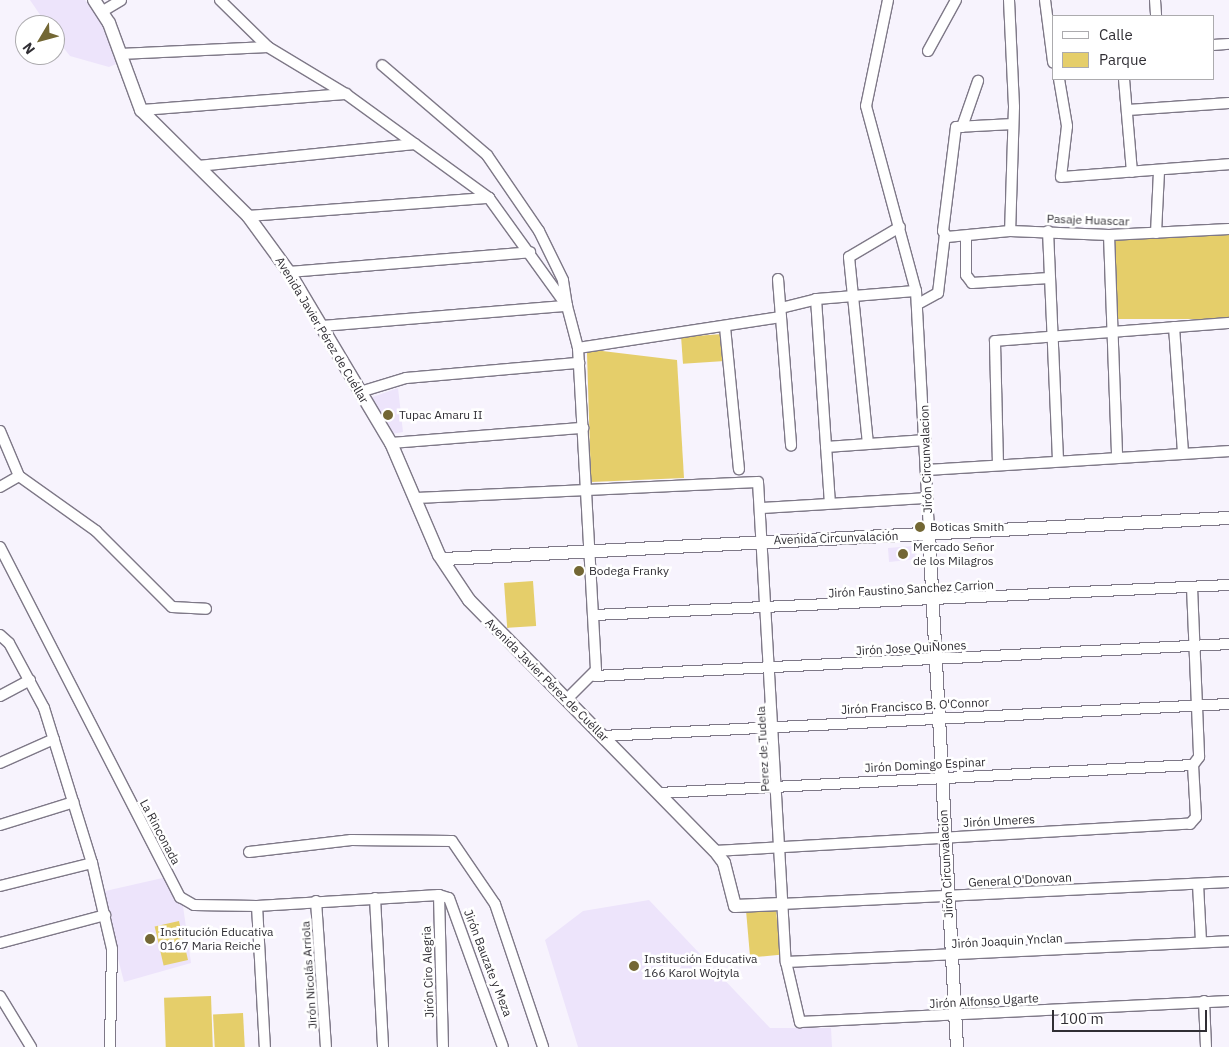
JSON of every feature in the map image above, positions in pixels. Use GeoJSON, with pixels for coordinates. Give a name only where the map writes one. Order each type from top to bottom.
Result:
{"type":"FeatureCollection","features":[{"type":"Feature","properties":{"kind":"street","name":"Avenida Javier Pérez de Cuéllar"},"geometry":{"type":"LineString","coordinates":[[94,0],[103,11],[141,110],[248,216],[289,272],[391,443],[444,559],[469,600],[509,646],[568,699],[715,851],[724,863],[735,906],[781,904]]}},
{"type":"Feature","properties":{"kind":"street"},"geometry":{"type":"LineString","coordinates":[[103,11],[121,0]]}},
{"type":"Feature","properties":{"kind":"street"},"geometry":{"type":"LineString","coordinates":[[220,0],[268,47],[346,94],[489,198],[530,252],[567,306]]}},
{"type":"Feature","properties":{"kind":"street","name":"Jirón Circunvalacion"},"geometry":{"type":"LineString","coordinates":[[888,0],[866,106],[900,226],[918,304],[928,470],[929,534],[944,836],[957,1047]]}},
{"type":"Feature","properties":{"kind":"street"},"geometry":{"type":"LineString","coordinates":[[928,50],[956,0]]}},
{"type":"Feature","properties":{"kind":"street"},"geometry":{"type":"LineString","coordinates":[[1009,0],[1013,124],[1010,231]]}},
{"type":"Feature","properties":{"kind":"street"},"geometry":{"type":"LineString","coordinates":[[1045,0],[1052,54]]}},
{"type":"Feature","properties":{"kind":"street"},"geometry":{"type":"LineString","coordinates":[[1155,0],[1156,15]]}},
{"type":"Feature","properties":{"kind":"street"},"geometry":{"type":"LineString","coordinates":[[1214,45],[1229,44]]}},
{"type":"Feature","properties":{"kind":"street"},"geometry":{"type":"LineString","coordinates":[[120,54],[268,47]]}},
{"type":"Feature","properties":{"kind":"street"},"geometry":{"type":"LineString","coordinates":[[382,65],[486,155],[540,231],[563,280],[567,306],[578,348],[589,552],[595,615],[594,676],[568,699]]}},
{"type":"Feature","properties":{"kind":"street"},"geometry":{"type":"LineString","coordinates":[[1059,80],[1067,126],[1061,177],[1159,171],[1229,164]]}},
{"type":"Feature","properties":{"kind":"street"},"geometry":{"type":"LineString","coordinates":[[1124,80],[1132,172]]}},
{"type":"Feature","properties":{"kind":"street"},"geometry":{"type":"LineString","coordinates":[[962,127],[978,81]]}},
{"type":"Feature","properties":{"kind":"street"},"geometry":{"type":"LineString","coordinates":[[141,110],[346,94]]}},
{"type":"Feature","properties":{"kind":"street"},"geometry":{"type":"LineString","coordinates":[[1128,110],[1229,103]]}},
{"type":"Feature","properties":{"kind":"street"},"geometry":{"type":"LineString","coordinates":[[918,304],[938,293],[946,236],[956,127],[1013,124]]}},
{"type":"Feature","properties":{"kind":"street"},"geometry":{"type":"LineString","coordinates":[[198,166],[415,144]]}},
{"type":"Feature","properties":{"kind":"street"},"geometry":{"type":"LineString","coordinates":[[1156,233],[1159,171]]}},
{"type":"Feature","properties":{"kind":"street"},"geometry":{"type":"LineString","coordinates":[[248,216],[489,198]]}},
{"type":"Feature","properties":{"kind":"street"},"geometry":{"type":"LineString","coordinates":[[868,444],[854,295],[848,257],[900,226]]}},
{"type":"Feature","properties":{"kind":"street","name":"Pasaje Huascar"},"geometry":{"type":"LineString","coordinates":[[946,236],[966,237],[1010,231],[1048,231],[1109,235],[1229,229]]}},
{"type":"Feature","properties":{"kind":"street"},"geometry":{"type":"LineString","coordinates":[[1048,231],[1051,335],[1058,461]]}},
{"type":"Feature","properties":{"kind":"street"},"geometry":{"type":"LineString","coordinates":[[1109,235],[1117,457]]}},
{"type":"Feature","properties":{"kind":"street"},"geometry":{"type":"LineString","coordinates":[[966,237],[966,275],[972,283],[1050,278]]}},
{"type":"Feature","properties":{"kind":"street"},"geometry":{"type":"LineString","coordinates":[[289,272],[530,252]]}},
{"type":"Feature","properties":{"kind":"street"},"geometry":{"type":"LineString","coordinates":[[778,279],[791,445]]}},
{"type":"Feature","properties":{"kind":"street"},"geometry":{"type":"LineString","coordinates":[[578,348],[725,327],[781,312],[816,299],[916,291]]}},
{"type":"Feature","properties":{"kind":"street"},"geometry":{"type":"LineString","coordinates":[[816,299],[830,503]]}},
{"type":"Feature","properties":{"kind":"street"},"geometry":{"type":"LineString","coordinates":[[322,326],[567,306]]}},
{"type":"Feature","properties":{"kind":"street"},"geometry":{"type":"LineString","coordinates":[[998,465],[995,341],[1051,335],[1229,323]]}},
{"type":"Feature","properties":{"kind":"street"},"geometry":{"type":"LineString","coordinates":[[725,327],[739,469]]}},
{"type":"Feature","properties":{"kind":"street"},"geometry":{"type":"LineString","coordinates":[[1174,327],[1183,453]]}},
{"type":"Feature","properties":{"kind":"street"},"geometry":{"type":"LineString","coordinates":[[360,392],[406,378],[579,363]]}},
{"type":"Feature","properties":{"kind":"street"},"geometry":{"type":"LineString","coordinates":[[391,443],[583,428]]}},
{"type":"Feature","properties":{"kind":"street"},"geometry":{"type":"LineString","coordinates":[[0,431],[19,476],[96,531],[172,608],[206,609]]}},
{"type":"Feature","properties":{"kind":"street"},"geometry":{"type":"LineString","coordinates":[[826,447],[926,440]]}},
{"type":"Feature","properties":{"kind":"street"},"geometry":{"type":"LineString","coordinates":[[928,470],[1229,451]]}},
{"type":"Feature","properties":{"kind":"street"},"geometry":{"type":"LineString","coordinates":[[0,488],[19,476]]}},
{"type":"Feature","properties":{"kind":"street","name":"Perez de Tudela"},"geometry":{"type":"LineString","coordinates":[[586,488],[750,480],[762,488],[780,844],[781,904],[786,962],[800,1022]]}},
{"type":"Feature","properties":{"kind":"street"},"geometry":{"type":"LineString","coordinates":[[416,498],[586,488]]}},
{"type":"Feature","properties":{"kind":"street"},"geometry":{"type":"LineString","coordinates":[[763,508],[928,498]]}},
{"type":"Feature","properties":{"kind":"street","name":"Avenida Circunvalación"},"geometry":{"type":"LineString","coordinates":[[444,559],[1229,518]]}},
{"type":"Feature","properties":{"kind":"street","name":"La Rinconada"},"geometry":{"type":"LineString","coordinates":[[0,546],[180,897],[194,905],[257,906],[439,895]]}},
{"type":"Feature","properties":{"kind":"street","name":"Jirón Faustino Sanchez Carrion"},"geometry":{"type":"LineString","coordinates":[[595,615],[1229,585]]}},
{"type":"Feature","properties":{"kind":"street"},"geometry":{"type":"LineString","coordinates":[[1192,587],[1196,646],[1199,757],[1193,765]]}},
{"type":"Feature","properties":{"kind":"street"},"geometry":{"type":"LineString","coordinates":[[0,635],[30,680],[54,739],[92,863],[105,915],[114,990],[110,1047]]}},
{"type":"Feature","properties":{"kind":"street","name":"Jirón Jose QuiÑones"},"geometry":{"type":"LineString","coordinates":[[594,676],[1229,644]]}},
{"type":"Feature","properties":{"kind":"street"},"geometry":{"type":"LineString","coordinates":[[0,696],[30,680]]}},
{"type":"Feature","properties":{"kind":"street","name":"Jirón Francisco B. O'Connor"},"geometry":{"type":"LineString","coordinates":[[603,736],[938,717],[1229,704]]}},
{"type":"Feature","properties":{"kind":"street"},"geometry":{"type":"LineString","coordinates":[[0,763],[54,739]]}},
{"type":"Feature","properties":{"kind":"street","name":"Jirón Domingo Espinar"},"geometry":{"type":"LineString","coordinates":[[659,793],[942,775],[1193,765]]}},
{"type":"Feature","properties":{"kind":"street","name":"Jirón Umeres"},"geometry":{"type":"LineString","coordinates":[[715,851],[780,844],[1195,822],[1193,765]]}},
{"type":"Feature","properties":{"kind":"street"},"geometry":{"type":"LineString","coordinates":[[0,825],[74,802]]}},
{"type":"Feature","properties":{"kind":"street"},"geometry":{"type":"LineString","coordinates":[[249,852],[351,840],[452,841],[495,904],[543,1047]]}},
{"type":"Feature","properties":{"kind":"street"},"geometry":{"type":"LineString","coordinates":[[0,886],[92,863]]}},
{"type":"Feature","properties":{"kind":"street","name":"General O'Donovan"},"geometry":{"type":"LineString","coordinates":[[781,904],[1229,882]]}},
{"type":"Feature","properties":{"kind":"street"},"geometry":{"type":"LineString","coordinates":[[1198,884],[1201,942]]}},
{"type":"Feature","properties":{"kind":"street","name":"Jirón Ciro Alegria"},"geometry":{"type":"LineString","coordinates":[[439,895],[443,1047]]}},
{"type":"Feature","properties":{"kind":"street","name":"Jirón Bauzate y Meza"},"geometry":{"type":"LineString","coordinates":[[439,895],[449,898],[456,910],[503,1047]]}},
{"type":"Feature","properties":{"kind":"street"},"geometry":{"type":"LineString","coordinates":[[375,898],[383,1047]]}},
{"type":"Feature","properties":{"kind":"street","name":"Jirón Nicolás Arriola"},"geometry":{"type":"LineString","coordinates":[[316,902],[326,1047]]}},
{"type":"Feature","properties":{"kind":"street"},"geometry":{"type":"LineString","coordinates":[[257,906],[265,1047]]}},
{"type":"Feature","properties":{"kind":"street"},"geometry":{"type":"LineString","coordinates":[[0,943],[105,915]]}},
{"type":"Feature","properties":{"kind":"street","name":"Jirón Joaquin Ynclan"},"geometry":{"type":"LineString","coordinates":[[786,962],[952,957],[1229,941]]}},
{"type":"Feature","properties":{"kind":"street"},"geometry":{"type":"LineString","coordinates":[[0,996],[31,1047]]}},
{"type":"Feature","properties":{"kind":"street"},"geometry":{"type":"LineString","coordinates":[[1204,1001],[1206,1047]]}},
{"type":"Feature","properties":{"kind":"street","name":"Jirón Alfonso Ugarte"},"geometry":{"type":"LineString","coordinates":[[800,1022],[1229,1001]]}},
{"type":"Feature","properties":{"kind":"shaded area"},"geometry":{"type":"Polygon","coordinates":[[[30,0],[85,0],[103,22],[116,64],[109,67],[70,56],[65,50],[65,15],[40,15],[30,0]]]}},
{"type":"Feature","properties":{"kind":"shaded area","name":"Tupac Amaru II"},"geometry":{"type":"Polygon","coordinates":[[[398,388],[403,432],[386,435],[367,399],[398,388]]]}},
{"type":"Feature","properties":{"kind":"shaded area","name":"Mercado Señor de los Milagros"},"geometry":{"type":"Polygon","coordinates":[[[913,546],[919,559],[889,562],[888,548],[913,546]]]}},
{"type":"Feature","properties":{"kind":"shaded area","name":"Institución Educativa 0167 Maria Reiche"},"geometry":{"type":"Polygon","coordinates":[[[167,877],[183,906],[191,963],[124,982],[101,892],[167,877]]]}},
{"type":"Feature","properties":{"kind":"shaded area","name":"Institución Educativa 166 Karol Wojtyla"},"geometry":{"type":"Polygon","coordinates":[[[649,900],[770,1028],[831,1028],[832,1047],[578,1047],[545,940],[583,911],[649,900]]]}},
{"type":"Feature","properties":{"kind":"green space"},"geometry":{"type":"Polygon","coordinates":[[[1115,235],[1229,235],[1229,319],[1115,319],[1115,235]]]}},
{"type":"Feature","properties":{"kind":"green space"},"geometry":{"type":"Polygon","coordinates":[[[723,334],[725,361],[683,364],[681,337],[723,334]]]}},
{"type":"Feature","properties":{"kind":"green space"},"geometry":{"type":"Polygon","coordinates":[[[594,350],[677,360],[684,478],[591,482],[587,353],[594,350]]]}},
{"type":"Feature","properties":{"kind":"green space"},"geometry":{"type":"Polygon","coordinates":[[[533,581],[536,626],[507,628],[504,583],[533,581]]]}},
{"type":"Feature","properties":{"kind":"green space"},"geometry":{"type":"Polygon","coordinates":[[[776,909],[780,955],[750,957],[746,912],[776,909]]]}},
{"type":"Feature","properties":{"kind":"green space"},"geometry":{"type":"Polygon","coordinates":[[[179,921],[188,960],[164,966],[155,927],[179,921]]]}},
{"type":"Feature","properties":{"kind":"green space"},"geometry":{"type":"Polygon","coordinates":[[[211,996],[213,1047],[166,1047],[164,998],[211,996]]]}},
{"type":"Feature","properties":{"kind":"green space"},"geometry":{"type":"Polygon","coordinates":[[[243,1013],[245,1047],[215,1047],[213,1015],[243,1013]]]}},
{"type":"Feature","properties":{"kind":"place","name":"Tupac Amaru II"},"geometry":{"type":"Point","coordinates":[388,415]}},
{"type":"Feature","properties":{"kind":"place","name":"Boticas Smith"},"geometry":{"type":"Point","coordinates":[920,527]}},
{"type":"Feature","properties":{"kind":"place","name":"Mercado Señor de los Milagros"},"geometry":{"type":"Point","coordinates":[903,554]}},
{"type":"Feature","properties":{"kind":"place","name":"Bodega Franky"},"geometry":{"type":"Point","coordinates":[579,571]}},
{"type":"Feature","properties":{"kind":"place","name":"Institución Educativa 0167 Maria Reiche"},"geometry":{"type":"Point","coordinates":[150,939]}},
{"type":"Feature","properties":{"kind":"place","name":"Institución Educativa 166 Karol Wojtyla"},"geometry":{"type":"Point","coordinates":[634,966]}}]}
